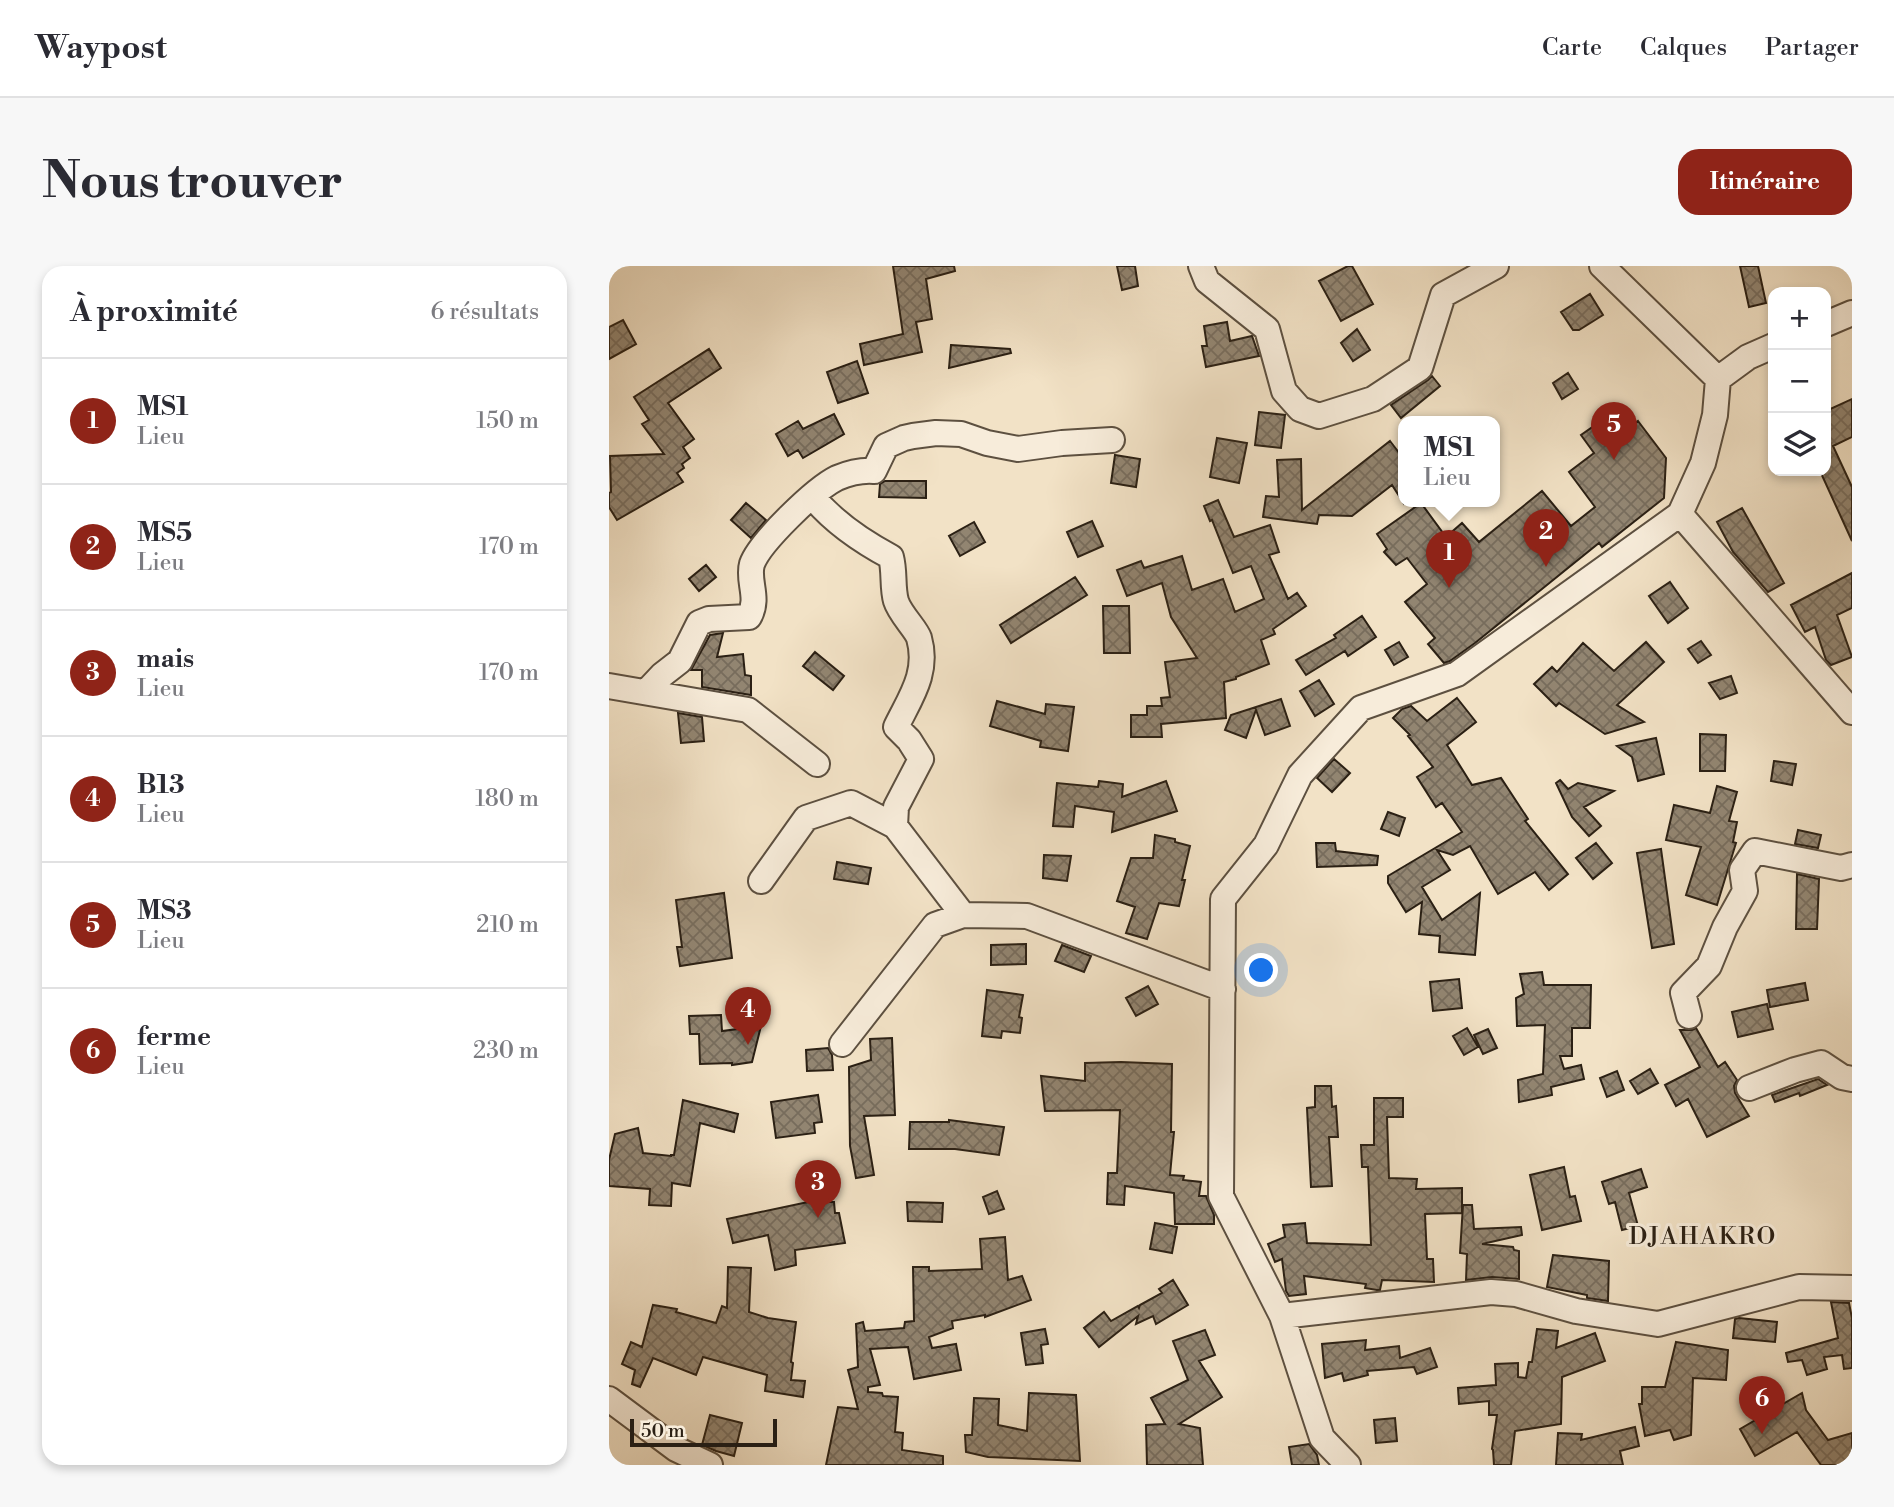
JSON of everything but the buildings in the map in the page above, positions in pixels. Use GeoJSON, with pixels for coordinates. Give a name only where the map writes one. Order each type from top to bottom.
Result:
{"type":"FeatureCollection","features":[{"type":"Feature","properties":{"kind":"street"},"geometry":{"type":"LineString","coordinates":[[1201,266],[1207,281],[1267,328],[1284,391],[1300,410],[1319,416],[1373,399],[1420,368],[1443,295],[1496,266]]}},
{"type":"Feature","properties":{"kind":"street"},"geometry":{"type":"LineString","coordinates":[[1602,266],[1718,379]]}},
{"type":"Feature","properties":{"kind":"street"},"geometry":{"type":"LineString","coordinates":[[1831,322],[1852,313]]}},
{"type":"Feature","properties":{"kind":"street"},"geometry":{"type":"LineString","coordinates":[[1348,1465],[1322,1438],[1282,1316],[1221,1196],[1223,899],[1266,845],[1300,775],[1361,708],[1457,674],[1680,514],[1703,463],[1715,415],[1718,379],[1748,357],[1768,348]]}},
{"type":"Feature","properties":{"kind":"street"},"geometry":{"type":"LineString","coordinates":[[646,692],[680,661],[699,623],[709,619],[749,617],[754,608],[752,565],[767,540],[812,496],[836,479],[860,470],[874,471],[886,446],[904,438],[936,433],[961,434],[1018,449],[1112,440]]}},
{"type":"Feature","properties":{"kind":"street"},"geometry":{"type":"LineString","coordinates":[[812,496],[824,510],[864,542],[891,557],[895,601],[907,623],[919,636],[922,662],[918,683],[896,727],[909,740],[921,759],[896,807],[895,826]]}},
{"type":"Feature","properties":{"kind":"street"},"geometry":{"type":"LineString","coordinates":[[1680,514],[1852,712]]}},
{"type":"Feature","properties":{"kind":"street"},"geometry":{"type":"LineString","coordinates":[[609,686],[748,710],[817,764]]}},
{"type":"Feature","properties":{"kind":"street"},"geometry":{"type":"LineString","coordinates":[[761,881],[806,818],[851,803],[895,826],[963,915]]}},
{"type":"Feature","properties":{"kind":"street"},"geometry":{"type":"LineString","coordinates":[[1689,1016],[1683,993],[1709,966],[1725,927],[1745,891],[1742,870],[1755,851],[1840,868],[1852,865]]}},
{"type":"Feature","properties":{"kind":"street"},"geometry":{"type":"LineString","coordinates":[[842,1044],[935,925],[963,915],[1027,916],[1223,989]]}},
{"type":"Feature","properties":{"kind":"street"},"geometry":{"type":"LineString","coordinates":[[1749,1088],[1821,1063],[1842,1077],[1852,1079]]}},
{"type":"Feature","properties":{"kind":"street"},"geometry":{"type":"LineString","coordinates":[[1282,1316],[1491,1292],[1517,1294],[1576,1311],[1658,1324],[1799,1287],[1852,1288]]}},
{"type":"Feature","properties":{"kind":"street"},"geometry":{"type":"LineString","coordinates":[[609,1399],[676,1449],[711,1465]]}},
{"type":"Feature","properties":{"kind":"place","name":"MS3"},"geometry":{"type":"Point","coordinates":[1614,460]}},
{"type":"Feature","properties":{"kind":"place","name":"MS5"},"geometry":{"type":"Point","coordinates":[1546,567]}},
{"type":"Feature","properties":{"kind":"place","name":"MS1"},"geometry":{"type":"Point","coordinates":[1449,588]}},
{"type":"Feature","properties":{"kind":"place","name":"B13"},"geometry":{"type":"Point","coordinates":[748,1045]}},
{"type":"Feature","properties":{"kind":"place","name":"mais"},"geometry":{"type":"Point","coordinates":[818,1218]}},
{"type":"Feature","properties":{"kind":"place","name":"ferme"},"geometry":{"type":"Point","coordinates":[1762,1434]}},
{"type":"Feature","properties":{"kind":"district","name":"DJAHAKRO"},"geometry":{"type":"Point","coordinates":[1703,1236]}}]}
